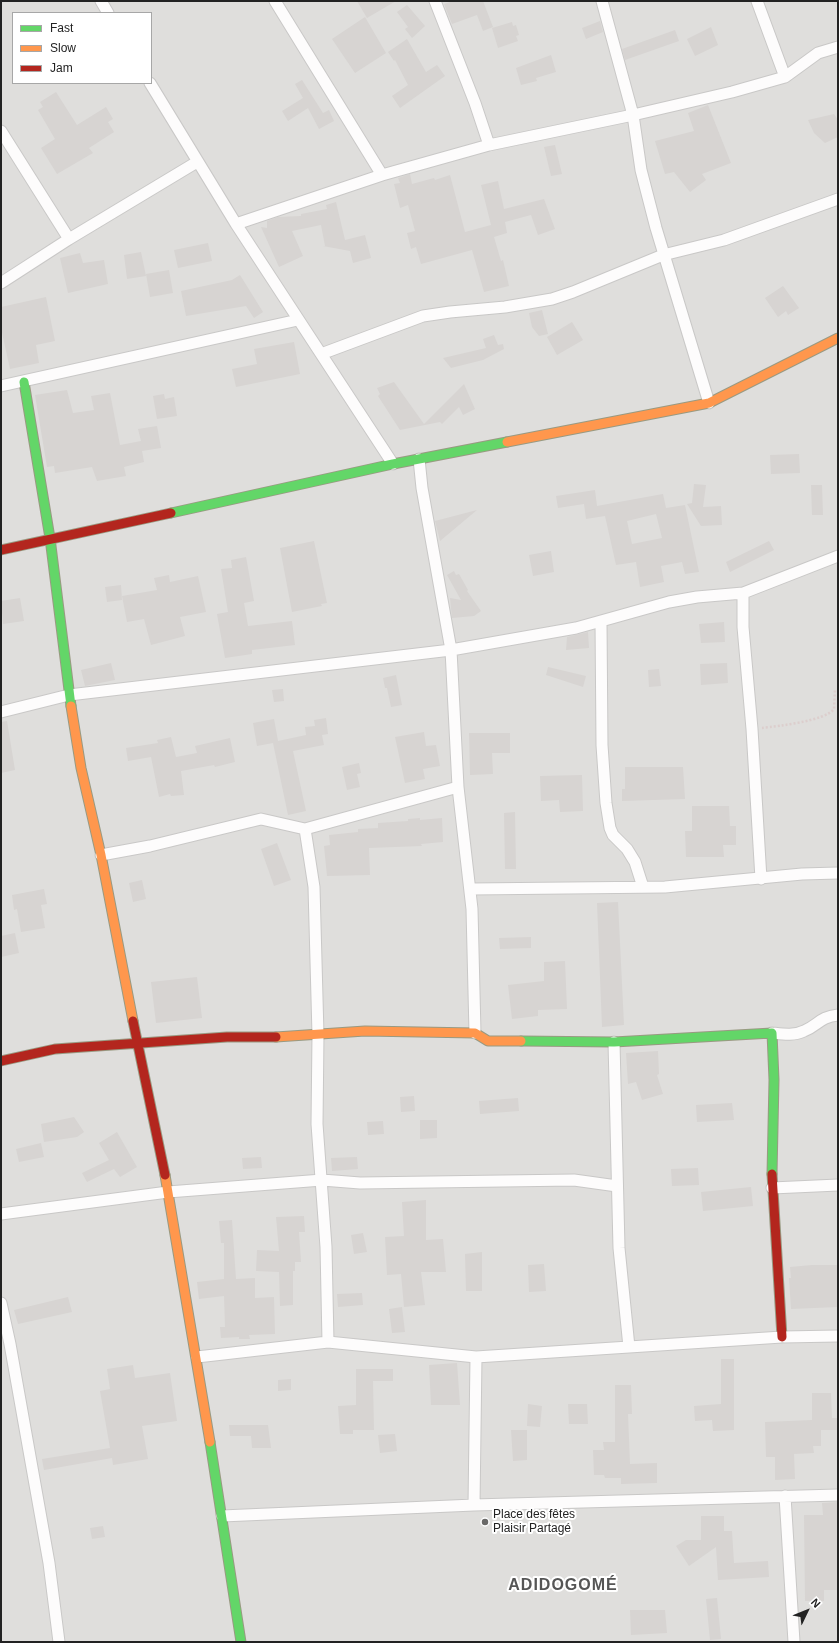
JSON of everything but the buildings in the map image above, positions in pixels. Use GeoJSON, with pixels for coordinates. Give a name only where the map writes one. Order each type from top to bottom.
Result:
{"type":"FeatureCollection","features":[{"type":"Feature","properties":{"kind":"street"},"geometry":{"type":"LineString","coordinates":[[101,1],[107,12]]}},
{"type":"Feature","properties":{"kind":"street"},"geometry":{"type":"LineString","coordinates":[[275,1],[382,175]]}},
{"type":"Feature","properties":{"kind":"street"},"geometry":{"type":"LineString","coordinates":[[435,1],[490,144]]}},
{"type":"Feature","properties":{"kind":"street"},"geometry":{"type":"LineString","coordinates":[[602,1],[633,116],[642,175],[663,255],[710,403]]}},
{"type":"Feature","properties":{"kind":"street"},"geometry":{"type":"LineString","coordinates":[[757,1],[785,77]]}},
{"type":"Feature","properties":{"kind":"street"},"geometry":{"type":"LineString","coordinates":[[236,224],[382,175],[490,144],[633,116],[732,92],[785,77],[818,53],[838,47]]}},
{"type":"Feature","properties":{"kind":"street"},"geometry":{"type":"LineString","coordinates":[[151,84],[196,162],[393,464]]}},
{"type":"Feature","properties":{"kind":"street"},"geometry":{"type":"LineString","coordinates":[[1,131],[69,239]]}},
{"type":"Feature","properties":{"kind":"street"},"geometry":{"type":"LineString","coordinates":[[1,283],[69,239],[196,162]]}},
{"type":"Feature","properties":{"kind":"street"},"geometry":{"type":"LineString","coordinates":[[321,354],[423,316],[505,307],[552,299],[573,292],[663,255],[724,240],[838,199]]}},
{"type":"Feature","properties":{"kind":"street"},"geometry":{"type":"LineString","coordinates":[[1,386],[298,320]]}},
{"type":"Feature","properties":{"kind":"street"},"geometry":{"type":"LineString","coordinates":[[1,550],[50,538],[393,464],[710,403],[838,338]]}},
{"type":"Feature","properties":{"kind":"street"},"geometry":{"type":"LineString","coordinates":[[24,382],[50,538],[69,696],[81,768],[101,855],[137,1044],[168,1192],[197,1357],[241,1642]]}},
{"type":"Feature","properties":{"kind":"street"},"geometry":{"type":"LineString","coordinates":[[419,459],[422,488],[451,650],[458,787],[471,889],[475,1033]]}},
{"type":"Feature","properties":{"kind":"street"},"geometry":{"type":"LineString","coordinates":[[1,712],[69,696],[451,650],[576,628],[669,602],[697,597],[743,593],[838,556]]}},
{"type":"Feature","properties":{"kind":"street"},"geometry":{"type":"LineString","coordinates":[[743,593],[744,643],[752,729],[761,879]]}},
{"type":"Feature","properties":{"kind":"street"},"geometry":{"type":"LineString","coordinates":[[601,621],[602,745],[606,803],[610,828],[613,835],[627,849],[635,862],[643,887]]}},
{"type":"Feature","properties":{"kind":"street"},"geometry":{"type":"LineString","coordinates":[[101,855],[150,846],[261,819],[305,829],[458,787]]}},
{"type":"Feature","properties":{"kind":"street"},"geometry":{"type":"LineString","coordinates":[[305,829],[314,887],[318,1035],[316,1096],[326,1247],[328,1342]]}},
{"type":"Feature","properties":{"kind":"street"},"geometry":{"type":"LineString","coordinates":[[471,889],[664,887],[802,874],[838,873]]}},
{"type":"Feature","properties":{"kind":"street"},"geometry":{"type":"LineString","coordinates":[[1,1062],[55,1049],[227,1037],[263,1038],[365,1031],[475,1033],[488,1041],[614,1042],[685,1036],[772,1033],[792,1034],[802,1032],[823,1018],[838,1015]]}},
{"type":"Feature","properties":{"kind":"street"},"geometry":{"type":"LineString","coordinates":[[772,1033],[774,1080],[772,1188],[782,1337]]}},
{"type":"Feature","properties":{"kind":"street"},"geometry":{"type":"LineString","coordinates":[[614,1042],[619,1248],[629,1347]]}},
{"type":"Feature","properties":{"kind":"street"},"geometry":{"type":"LineString","coordinates":[[1,1214],[168,1192],[322,1180],[360,1183],[574,1180],[617,1186]]}},
{"type":"Feature","properties":{"kind":"street"},"geometry":{"type":"LineString","coordinates":[[772,1188],[838,1185]]}},
{"type":"Feature","properties":{"kind":"street"},"geometry":{"type":"LineString","coordinates":[[1,1303],[10,1344],[49,1563],[58,1642]]}},
{"type":"Feature","properties":{"kind":"street"},"geometry":{"type":"LineString","coordinates":[[197,1357],[328,1342],[476,1357],[782,1337],[838,1336]]}},
{"type":"Feature","properties":{"kind":"street"},"geometry":{"type":"LineString","coordinates":[[474,1505],[476,1357]]}},
{"type":"Feature","properties":{"kind":"street"},"geometry":{"type":"LineString","coordinates":[[222,1516],[474,1505],[838,1495]]}},
{"type":"Feature","properties":{"kind":"street"},"geometry":{"type":"LineString","coordinates":[[785,1496],[794,1642]]}},
{"type":"Feature","properties":{"kind":"path"},"geometry":{"type":"LineString","coordinates":[[752,729],[800,722],[828,714],[834,709],[835,689]]}},
{"type":"Feature","properties":{"kind":"shaded area"},"geometry":{"type":"Polygon","coordinates":[[[1,1],[838,1],[838,1642],[1,1642],[1,1]]]}},
{"type":"Feature","properties":{"kind":"traffic: fast"},"geometry":{"type":"LineString","coordinates":[[24,382],[50,538],[71,706]]}},
{"type":"Feature","properties":{"kind":"traffic: fast"},"geometry":{"type":"LineString","coordinates":[[171,513],[393,464],[507,442]]}},
{"type":"Feature","properties":{"kind":"traffic: fast"},"geometry":{"type":"LineString","coordinates":[[521,1041],[614,1042],[772,1033],[774,1080],[772,1174]]}},
{"type":"Feature","properties":{"kind":"traffic: fast"},"geometry":{"type":"LineString","coordinates":[[210,1442],[241,1642]]}},
{"type":"Feature","properties":{"kind":"traffic: slow"},"geometry":{"type":"LineString","coordinates":[[507,442],[709,403],[838,338]]}},
{"type":"Feature","properties":{"kind":"traffic: slow"},"geometry":{"type":"LineString","coordinates":[[71,706],[81,768],[101,855],[133,1021]]}},
{"type":"Feature","properties":{"kind":"traffic: slow"},"geometry":{"type":"LineString","coordinates":[[276,1037],[365,1031],[475,1033],[488,1041],[521,1041]]}},
{"type":"Feature","properties":{"kind":"traffic: slow"},"geometry":{"type":"LineString","coordinates":[[165,1175],[210,1442]]}},
{"type":"Feature","properties":{"kind":"traffic: jam"},"geometry":{"type":"LineString","coordinates":[[1,550],[171,513]]}},
{"type":"Feature","properties":{"kind":"traffic: jam"},"geometry":{"type":"LineString","coordinates":[[133,1021],[165,1175]]}},
{"type":"Feature","properties":{"kind":"traffic: jam"},"geometry":{"type":"LineString","coordinates":[[1,1061],[55,1049],[227,1037],[276,1037]]}},
{"type":"Feature","properties":{"kind":"traffic: jam"},"geometry":{"type":"LineString","coordinates":[[772,1174],[782,1337]]}},
{"type":"Feature","properties":{"kind":"place","name":"Place des fêtes Plaisir Partagé"},"geometry":{"type":"Point","coordinates":[485,1522]}},
{"type":"Feature","properties":{"kind":"district","name":"ADIDOGOMÉ"},"geometry":{"type":"Point","coordinates":[563,1586]}}]}
